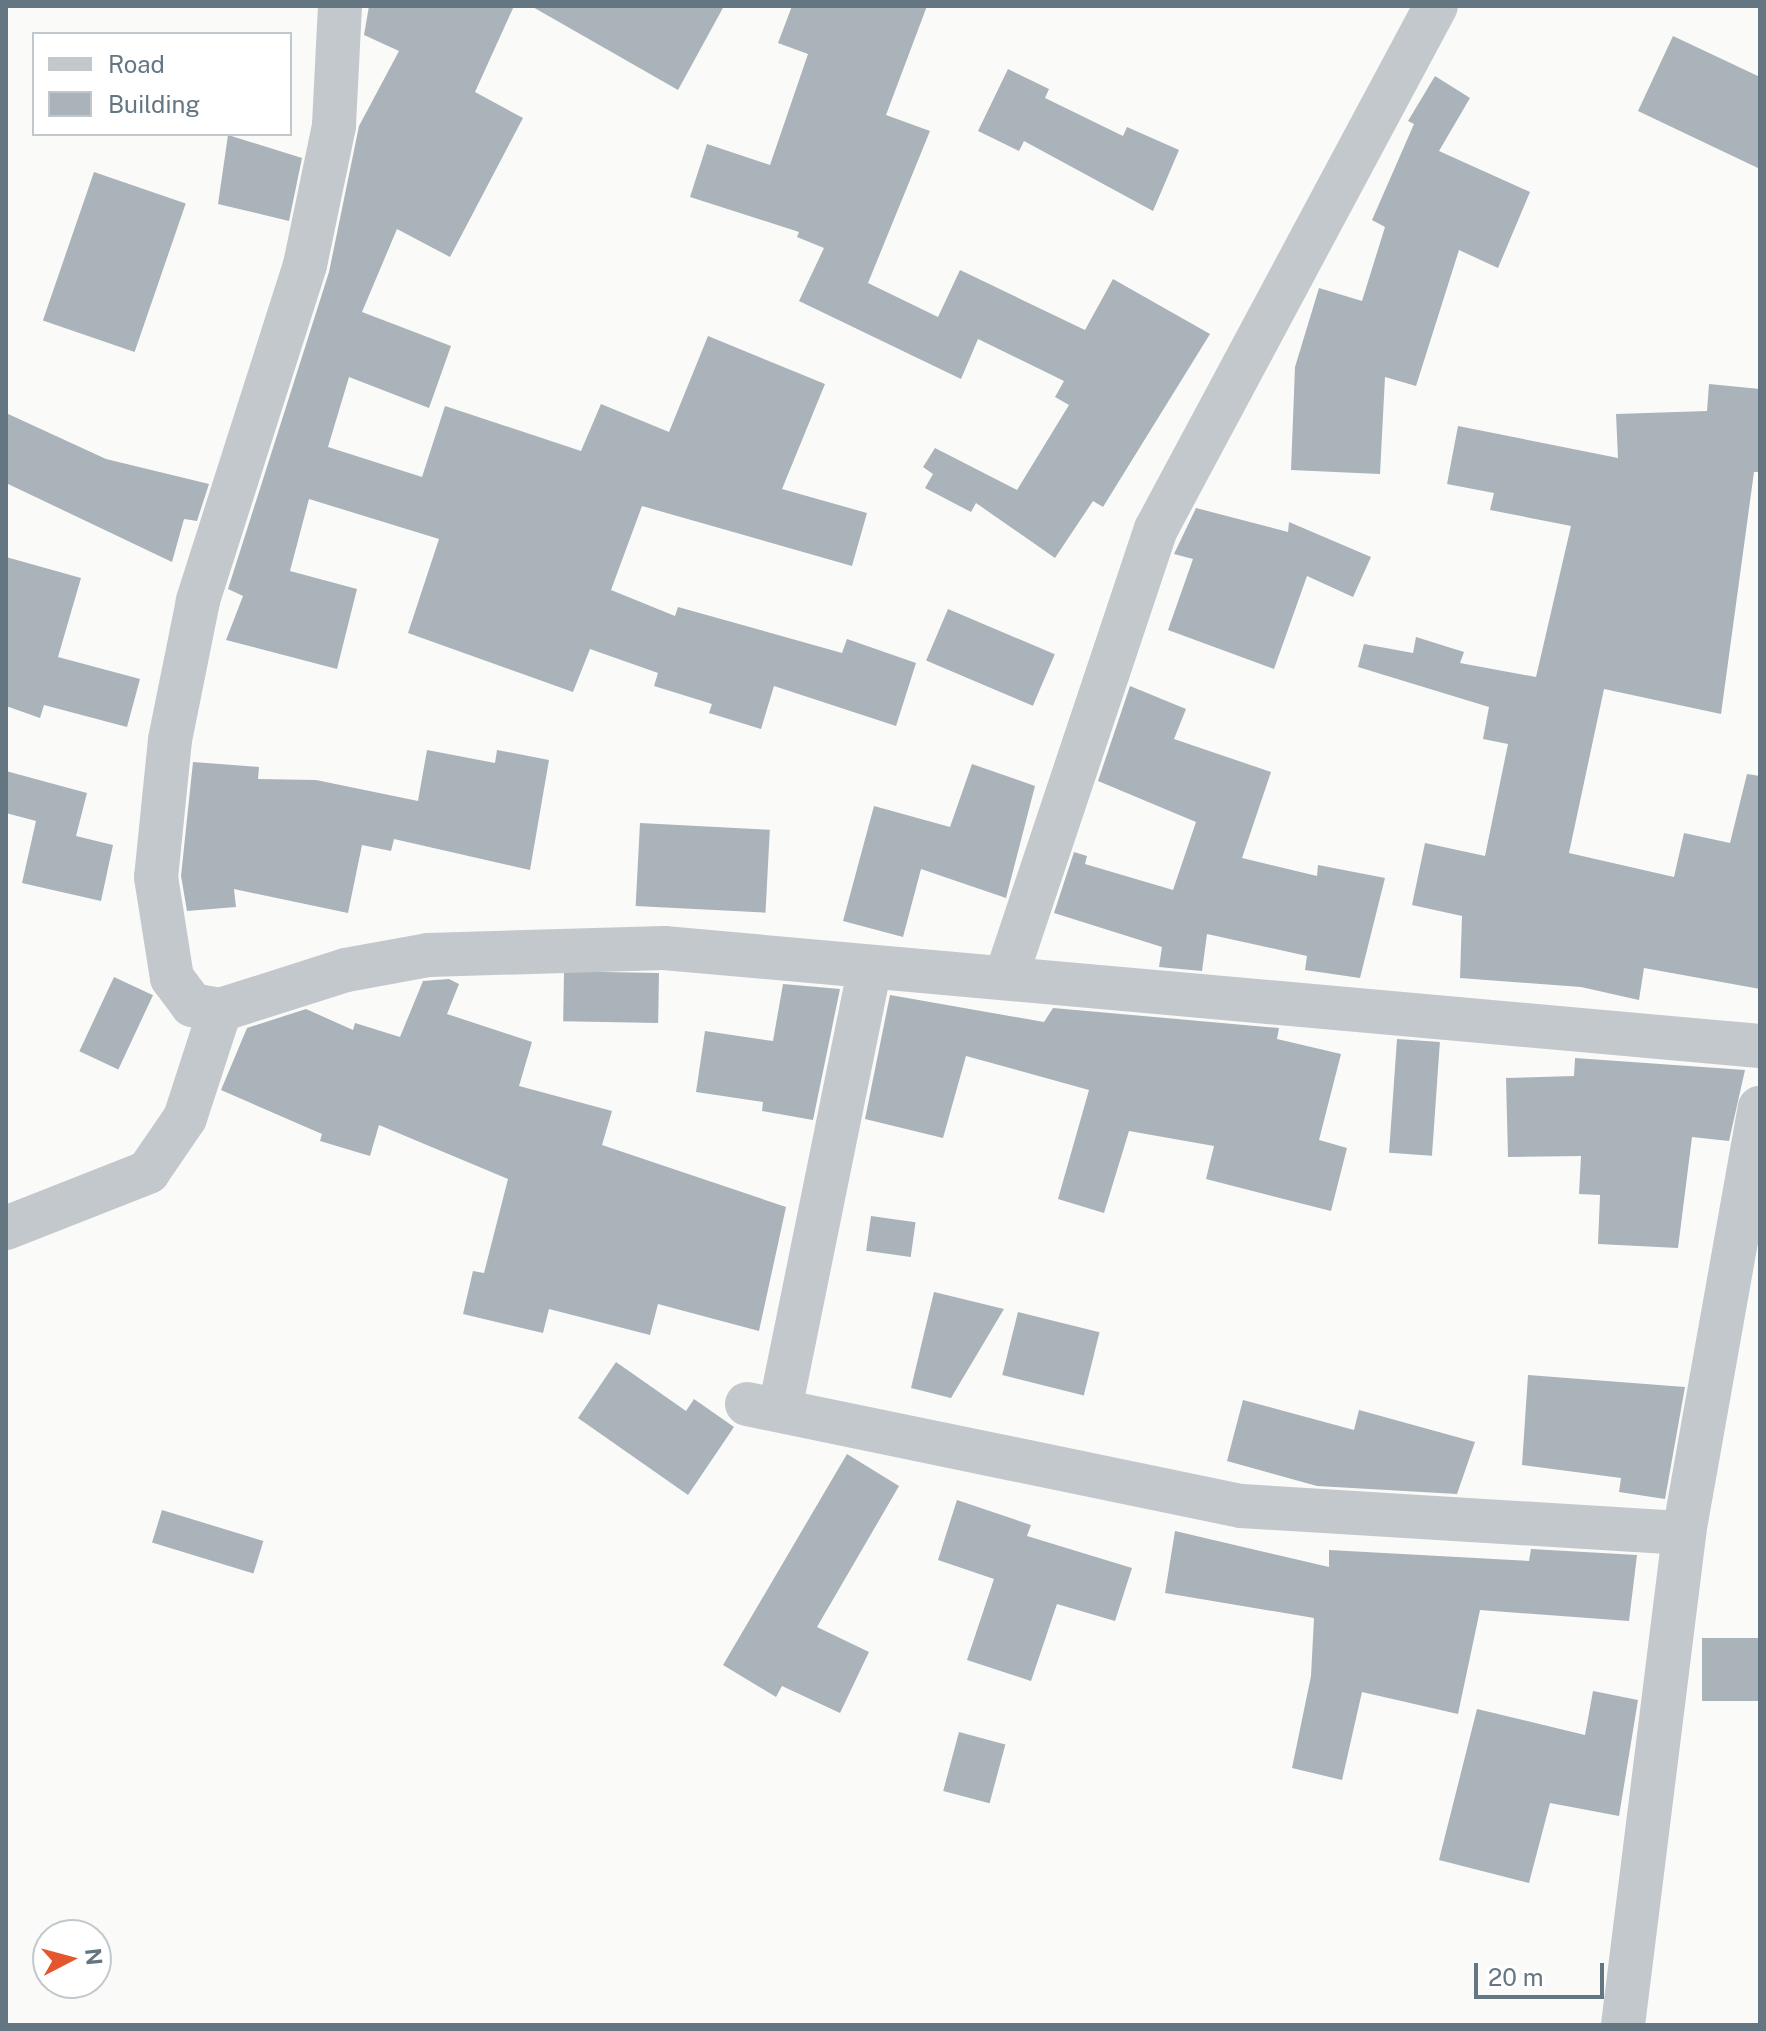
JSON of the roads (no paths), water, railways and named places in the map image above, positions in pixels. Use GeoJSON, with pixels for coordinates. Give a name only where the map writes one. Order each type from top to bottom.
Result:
{"type":"FeatureCollection","features":[{"type":"Feature","properties":{"kind":"street"},"geometry":{"type":"LineString","coordinates":[[340,6],[334,126],[305,265],[198,601],[170,740],[156,877],[163,944],[172,978],[192,1005],[220,1010],[346,970],[443,954],[664,948],[870,968],[1007,974],[1760,1046]]}},
{"type":"Feature","properties":{"kind":"street"},"geometry":{"type":"LineString","coordinates":[[1007,974],[1156,529],[1436,6]]}},
{"type":"Feature","properties":{"kind":"street"},"geometry":{"type":"LineString","coordinates":[[870,968],[764,1406],[1241,1506],[1684,1533]]}},
{"type":"Feature","properties":{"kind":"street"},"geometry":{"type":"LineString","coordinates":[[6,1228],[148,1172],[185,1118],[220,1010]]}},
{"type":"Feature","properties":{"kind":"street"},"geometry":{"type":"LineString","coordinates":[[1623,2025],[1684,1533],[1760,1108]]}}]}
